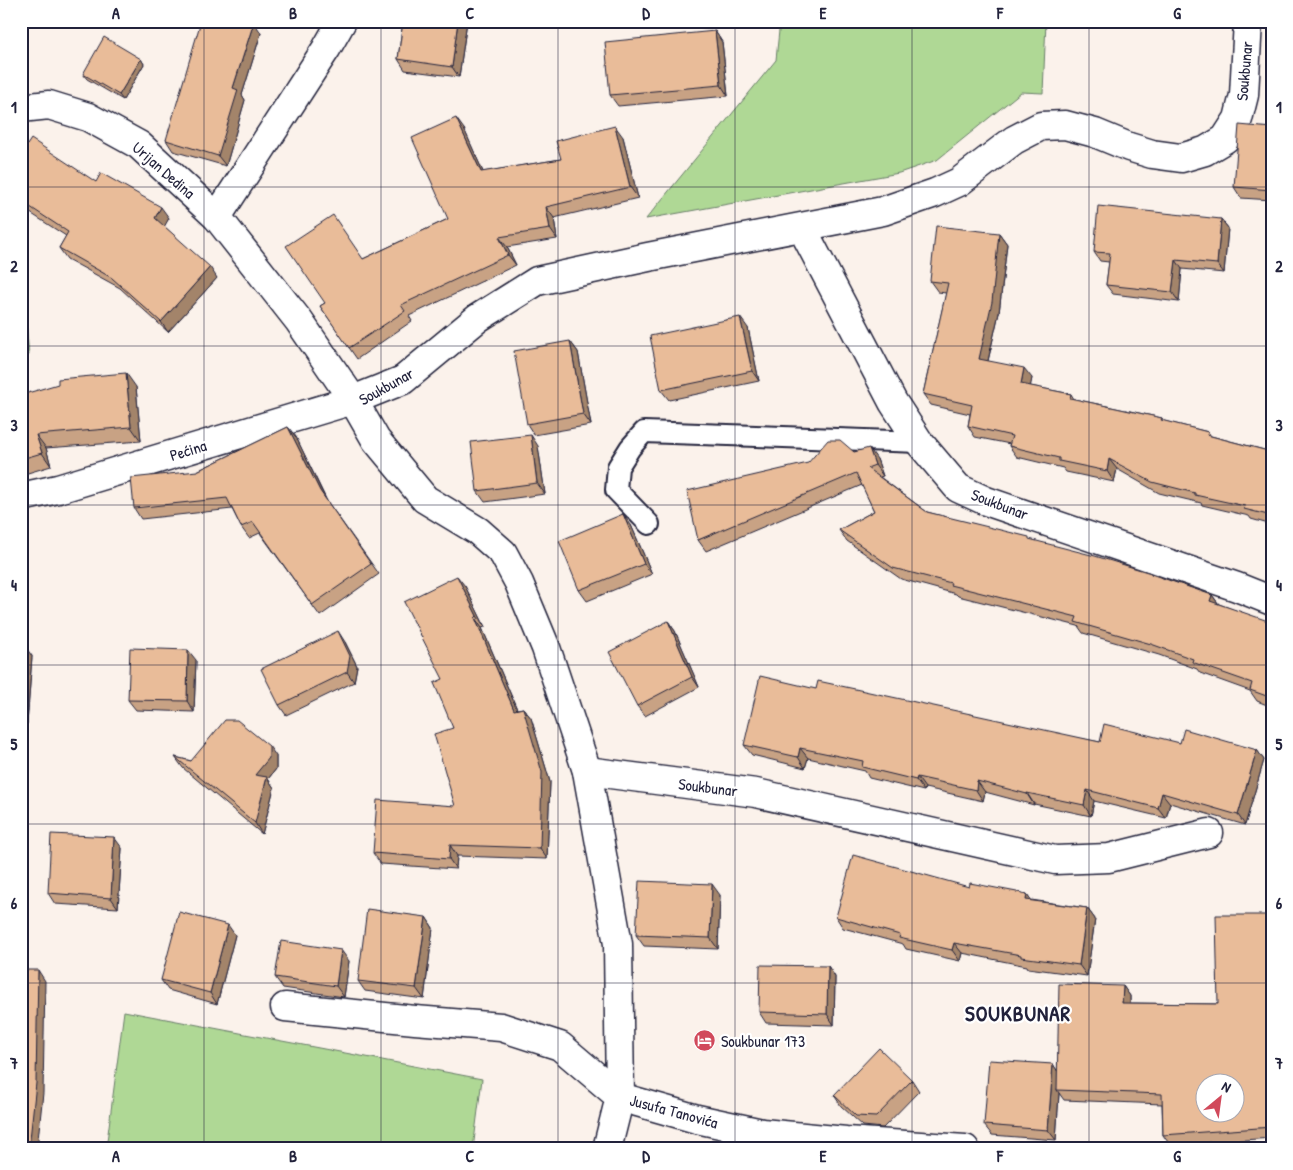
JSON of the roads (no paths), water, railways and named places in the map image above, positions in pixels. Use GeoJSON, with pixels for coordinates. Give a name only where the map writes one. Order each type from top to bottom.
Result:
{"type":"FeatureCollection","features":[{"type":"Feature","properties":{"kind":"street"},"geometry":{"type":"LineString","coordinates":[[217,217],[326,49],[342,21]]}},
{"type":"Feature","properties":{"kind":"street","name":"Soukbunar"},"geometry":{"type":"LineString","coordinates":[[607,1149],[620,1097],[618,944],[587,771],[546,648],[519,583],[503,553],[478,531],[424,499],[376,440],[353,400],[404,380],[478,318],[537,281],[883,211],[935,193],[959,182],[1014,140],[1041,126],[1065,125],[1094,132],[1129,147],[1152,154],[1181,158],[1205,151],[1225,139],[1238,120],[1244,96],[1248,21]]}},
{"type":"Feature","properties":{"kind":"street","name":"Urijan Dedina"},"geometry":{"type":"LineString","coordinates":[[21,108],[49,105],[88,117],[139,145],[217,217],[299,321],[353,400]]}},
{"type":"Feature","properties":{"kind":"street","name":"Soukbunar"},"geometry":{"type":"LineString","coordinates":[[802,228],[893,402],[919,442],[958,488],[986,501],[1272,601]]}},
{"type":"Feature","properties":{"kind":"street","name":"Pećina"},"geometry":{"type":"LineString","coordinates":[[21,497],[58,488],[353,400]]}},
{"type":"Feature","properties":{"kind":"street","name":"Soukbunar"},"geometry":{"type":"LineString","coordinates":[[587,771],[756,793],[1055,860],[1109,858],[1209,833]]}},
{"type":"Feature","properties":{"kind":"street","name":"Jusufa Tanovića"},"geometry":{"type":"LineString","coordinates":[[285,1007],[415,1020],[501,1026],[560,1046],[620,1097],[697,1119],[762,1132],[846,1141],[965,1149]]}},
{"type":"Feature","properties":{"kind":"lane"},"geometry":{"type":"LineString","coordinates":[[649,524],[616,490],[618,467],[630,448],[644,432],[919,442]]}},
{"type":"Feature","properties":{"kind":"place","name":"Soukbunar 173"},"geometry":{"type":"Point","coordinates":[705,1041]}},
{"type":"Feature","properties":{"kind":"district","name":"SOUKBUNAR"},"geometry":{"type":"Point","coordinates":[1018,1013]}}]}
